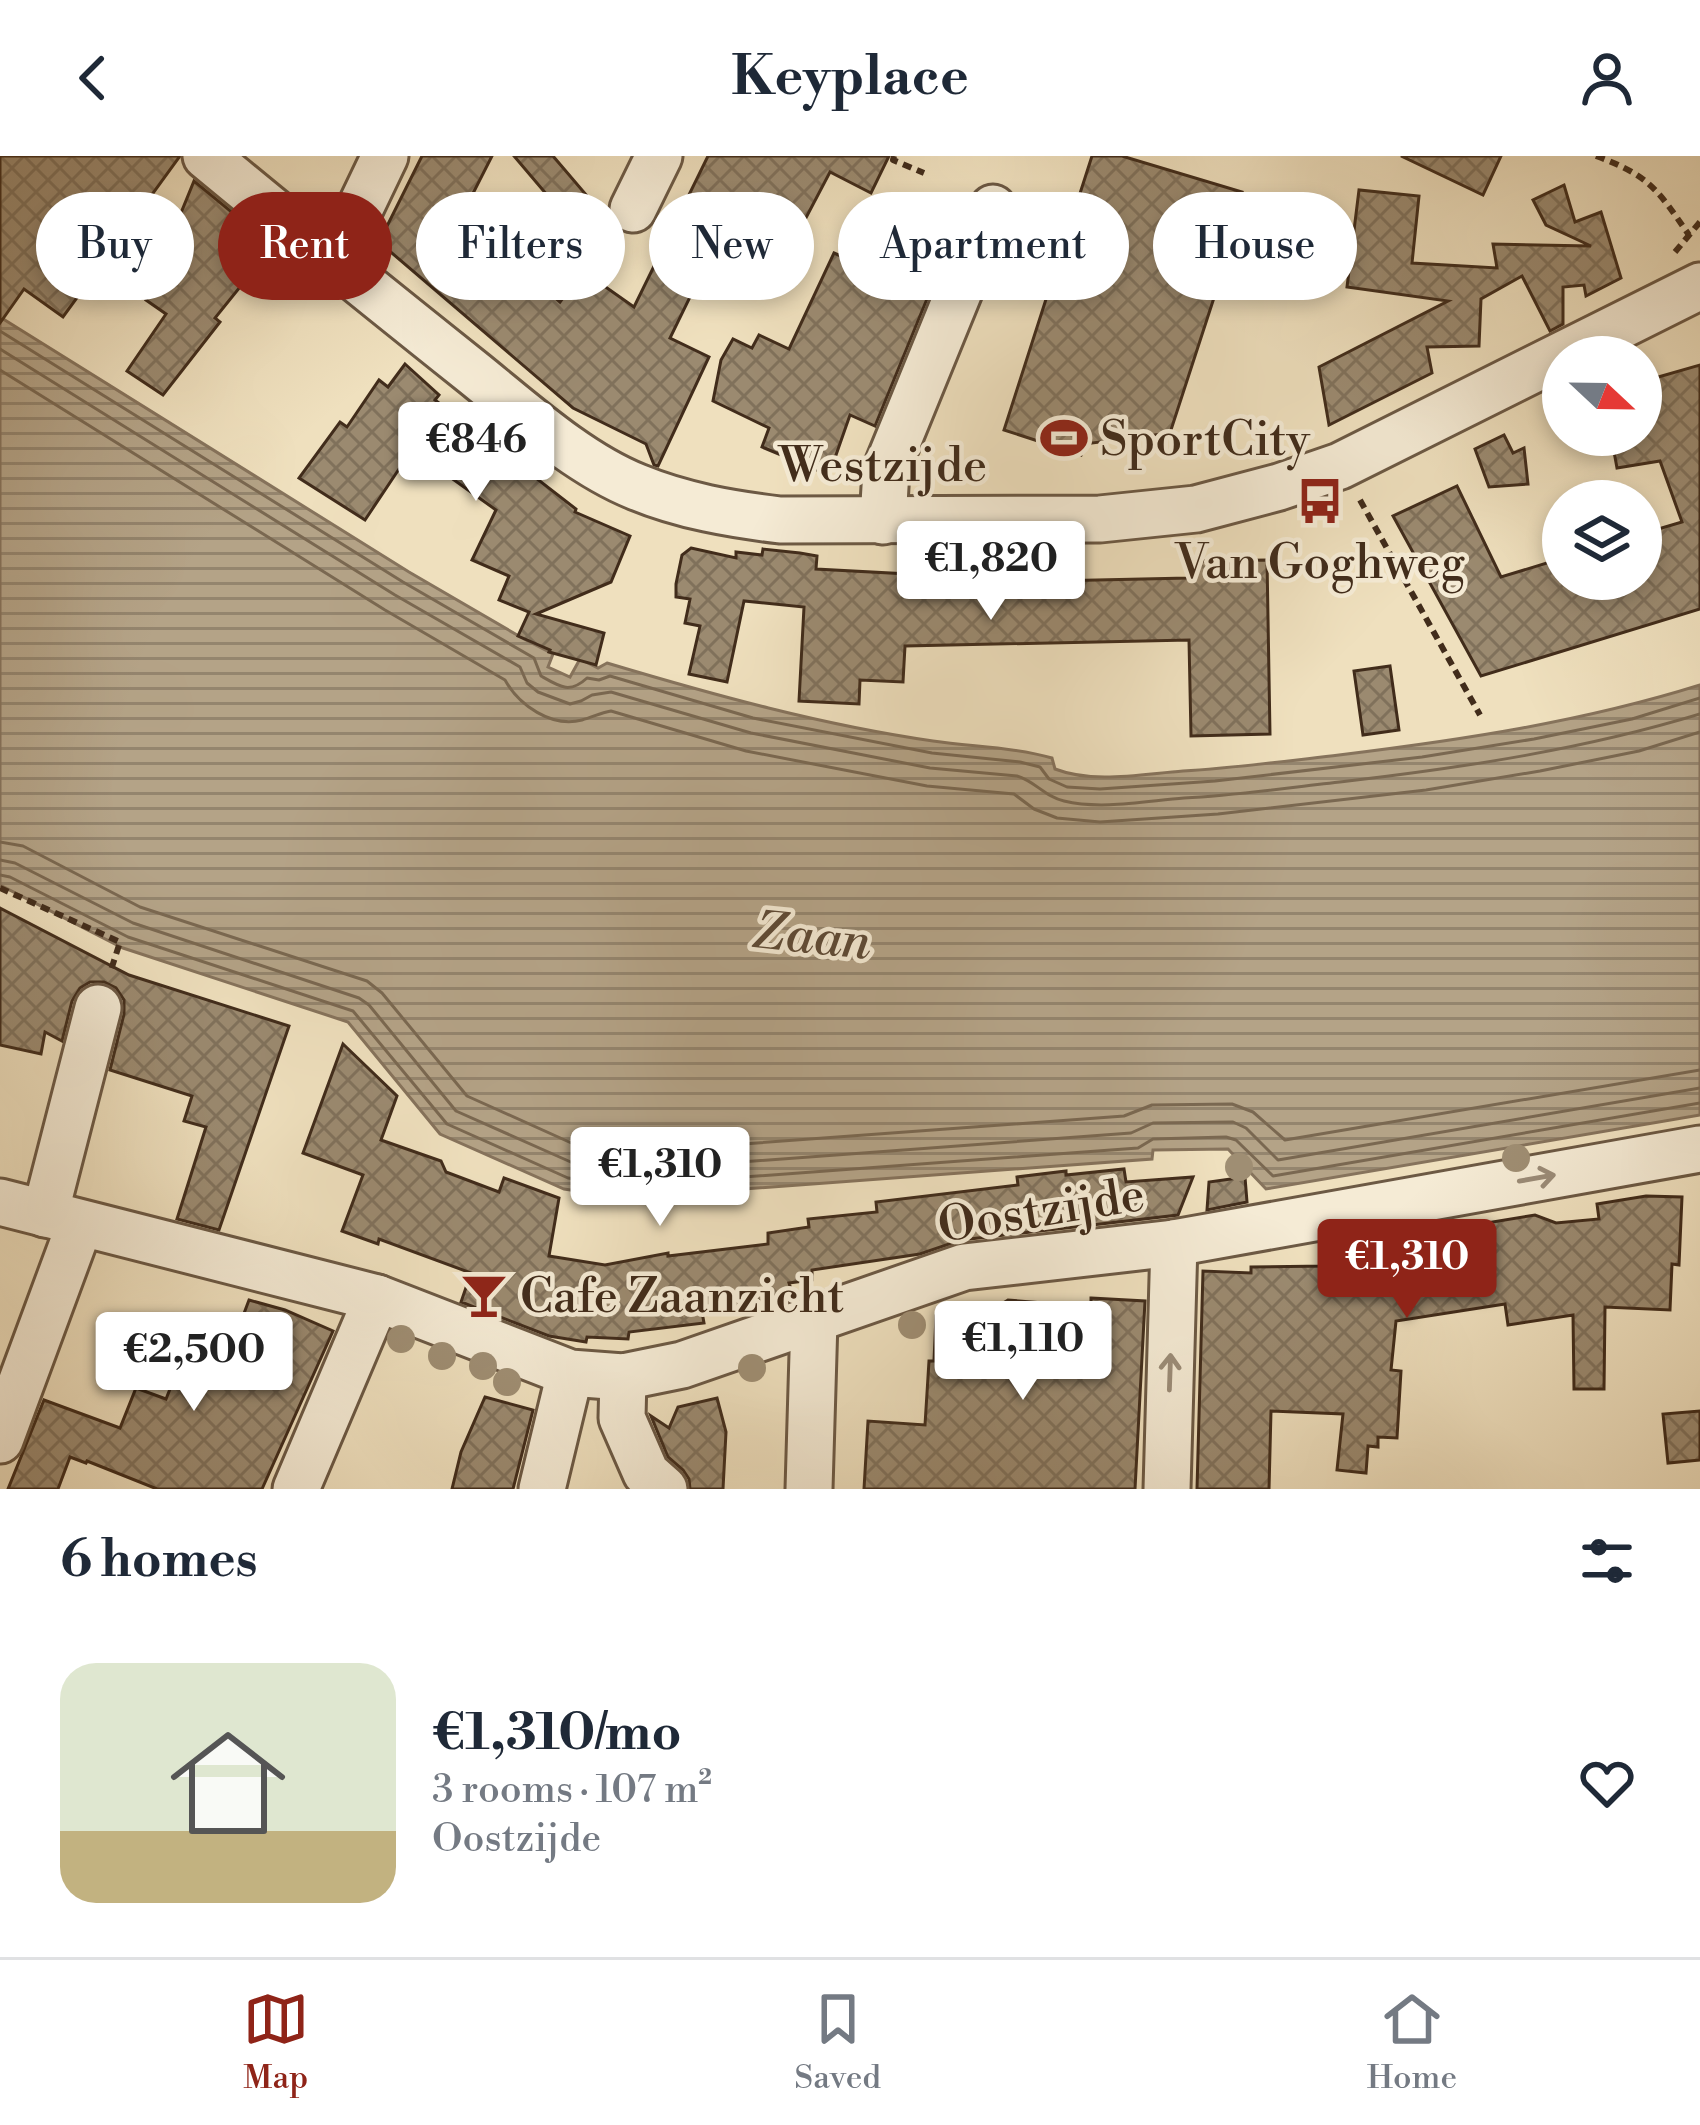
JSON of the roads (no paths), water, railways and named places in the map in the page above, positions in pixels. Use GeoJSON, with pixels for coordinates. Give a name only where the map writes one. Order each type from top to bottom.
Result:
{"type":"FeatureCollection","features":[{"type":"Feature","properties":{"kind":"street","name":"Westzijde"},"geometry":{"type":"LineString","coordinates":[[206,156],[249,192]]}},
{"type":"Feature","properties":{"kind":"street"},"geometry":{"type":"LineString","coordinates":[[368,192],[385,156]]}},
{"type":"Feature","properties":{"kind":"street"},"geometry":{"type":"LineString","coordinates":[[633,209],[659,156]]}},
{"type":"Feature","properties":{"kind":"street","name":"Westzijde"},"geometry":{"type":"LineString","coordinates":[[382,300],[593,464],[634,486],[682,502],[780,520],[1100,519],[1196,509],[1340,466],[1700,286]]}},
{"type":"Feature","properties":{"kind":"street"},"geometry":{"type":"LineString","coordinates":[[883,521],[886,470],[955,300]]}},
{"type":"Feature","properties":{"kind":"street"},"geometry":{"type":"LineString","coordinates":[[0,1439],[62,1219],[98,1008]]}},
{"type":"Feature","properties":{"kind":"street","name":"Oostzijde"},"geometry":{"type":"LineString","coordinates":[[0,1202],[377,1298],[570,1373],[622,1377],[682,1365],[964,1267],[1174,1243],[1700,1149]]}},
{"type":"Feature","properties":{"kind":"street"},"geometry":{"type":"LineString","coordinates":[[1167,1489],[1174,1243]]}},
{"type":"Feature","properties":{"kind":"street"},"geometry":{"type":"LineString","coordinates":[[296,1489],[377,1298]]}},
{"type":"Feature","properties":{"kind":"street"},"geometry":{"type":"LineString","coordinates":[[809,1489],[814,1320]]}},
{"type":"Feature","properties":{"kind":"street"},"geometry":{"type":"LineString","coordinates":[[542,1489],[570,1373]]}},
{"type":"Feature","properties":{"kind":"street"},"geometry":{"type":"LineString","coordinates":[[622,1377],[622,1418],[646,1473],[664,1489]]}},
{"type":"Feature","properties":{"kind":"water","name":"Zaan"},"geometry":{"type":"Polygon","coordinates":[[[0,317],[409,572],[553,654],[548,667],[570,677],[580,659],[598,668],[607,663],[809,718],[1037,754],[1052,758],[1055,769],[1102,777],[1261,764],[1476,736],[1611,709],[1700,685],[1700,1115],[1266,1189],[1228,1149],[1153,1150],[1152,1159],[612,1196],[564,1189],[440,1134],[348,1022],[123,948],[0,885],[0,317]]]}},
{"type":"Feature","properties":{"kind":"place","name":"SportCity"},"geometry":{"type":"Point","coordinates":[1064,438]}},
{"type":"Feature","properties":{"kind":"place","name":"Van Goghweg"},"geometry":{"type":"Point","coordinates":[1320,501]}},
{"type":"Feature","properties":{"kind":"place","name":"Cafe Zaanzicht"},"geometry":{"type":"Point","coordinates":[484,1295]}}]}
